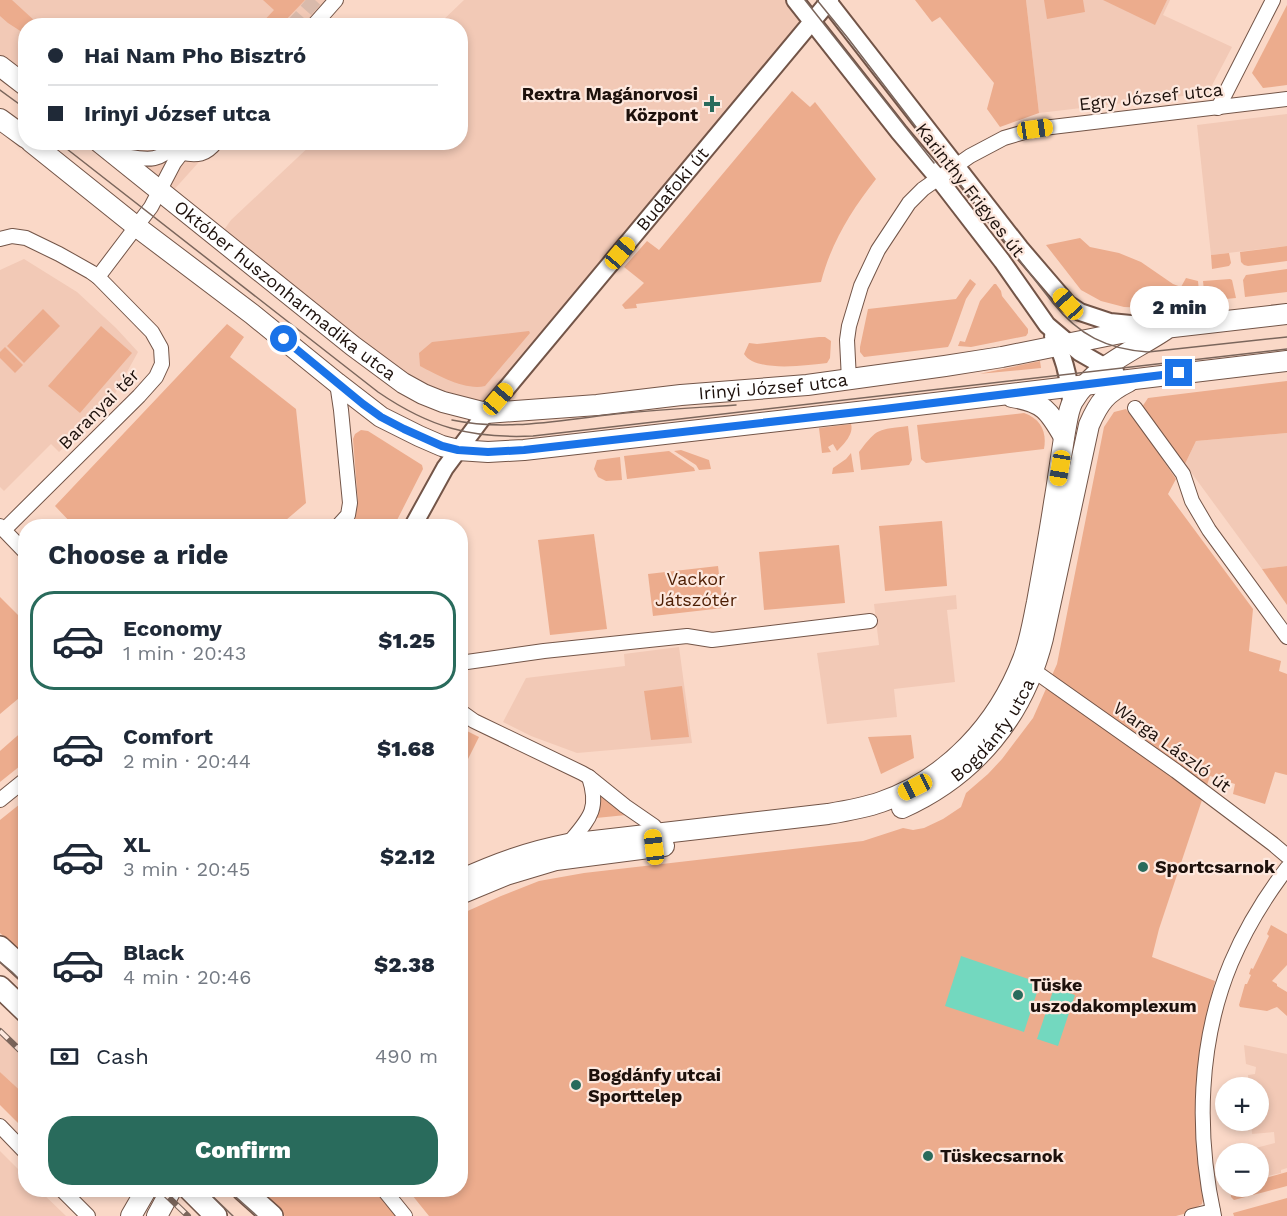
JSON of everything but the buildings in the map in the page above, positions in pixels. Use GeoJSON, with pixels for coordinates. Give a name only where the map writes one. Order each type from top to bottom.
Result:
{"type":"FeatureCollection","features":[{"type":"Feature","properties":{"kind":"main road"},"geometry":{"type":"LineString","coordinates":[[0,66],[18,80]]}},
{"type":"Feature","properties":{"kind":"main road"},"geometry":{"type":"LineString","coordinates":[[0,119],[18,132]]}},
{"type":"Feature","properties":{"kind":"main road"},"geometry":{"type":"LineString","coordinates":[[41,150],[381,417],[442,446],[458,450]]}},
{"type":"Feature","properties":{"kind":"main road","name":"Október huszonharmadika utca"},"geometry":{"type":"LineString","coordinates":[[108,150],[353,346],[403,383],[443,402],[486,412]]}},
{"type":"Feature","properties":{"kind":"main road","name":"Irinyi József utca"},"geometry":{"type":"LineString","coordinates":[[486,412],[597,405],[849,380],[979,361],[1121,333],[1287,314]]}},
{"type":"Feature","properties":{"kind":"main road"},"geometry":{"type":"LineString","coordinates":[[1076,392],[1119,356],[1147,342],[1169,326]]}},
{"type":"Feature","properties":{"kind":"main road","name":"Irinyi József utca"},"geometry":{"type":"LineString","coordinates":[[458,450],[488,452],[524,450],[997,395],[1076,392],[1135,378],[1287,361]]}},
{"type":"Feature","properties":{"kind":"main road","name":"Bogdánfy utca"},"geometry":{"type":"LineString","coordinates":[[468,876],[510,858],[538,850],[569,850],[653,840],[857,810],[915,787],[959,756],[981,733],[1003,702],[1023,658],[1032,628],[1043,571],[1064,499],[1094,412],[1114,388],[1135,378]]}},
{"type":"Feature","properties":{"kind":"main road","name":"Bogdánfy utca"},"geometry":{"type":"LineString","coordinates":[[653,840],[842,826],[886,815],[933,792],[959,774],[984,751],[1009,718],[1023,693],[1043,638],[1064,499],[1064,437],[1076,392]]}},
{"type":"Feature","properties":{"kind":"main road"},"geometry":{"type":"LineString","coordinates":[[997,395],[1020,398],[1039,404],[1049,412],[1064,437]]}},
{"type":"Feature","properties":{"kind":"main road","name":"Bogdánfy utca"},"geometry":{"type":"LineString","coordinates":[[468,891],[569,850]]}},
{"type":"Feature","properties":{"kind":"main road"},"geometry":{"type":"LineString","coordinates":[[0,946],[18,963]]}},
{"type":"Feature","properties":{"kind":"main road"},"geometry":{"type":"LineString","coordinates":[[0,987],[18,1004]]}},
{"type":"Feature","properties":{"kind":"main road"},"geometry":{"type":"LineString","coordinates":[[131,1216],[142,1197]]}},
{"type":"Feature","properties":{"kind":"main road"},"geometry":{"type":"LineString","coordinates":[[157,1216],[167,1197]]}},
{"type":"Feature","properties":{"kind":"main road"},"geometry":{"type":"LineString","coordinates":[[251,1197],[272,1216]]}},
{"type":"Feature","properties":{"kind":"street"},"geometry":{"type":"LineString","coordinates":[[320,18],[336,0]]}},
{"type":"Feature","properties":{"kind":"street","name":"Karinthy Frigyes út"},"geometry":{"type":"LineString","coordinates":[[795,0],[938,178],[1063,344],[1105,367],[1135,378]]}},
{"type":"Feature","properties":{"kind":"street"},"geometry":{"type":"LineString","coordinates":[[1218,108],[1273,0]]}},
{"type":"Feature","properties":{"kind":"street","name":"Karinthy Frigyes út"},"geometry":{"type":"LineString","coordinates":[[829,1],[1020,248],[1068,304],[1080,312],[1110,322],[1169,326]]}},
{"type":"Feature","properties":{"kind":"street","name":"Budafoki út"},"geometry":{"type":"LineString","coordinates":[[417,519],[445,468],[486,412],[829,1]]}},
{"type":"Feature","properties":{"kind":"street","name":"Egry József utca"},"geometry":{"type":"LineString","coordinates":[[849,380],[846,340],[849,326],[861,286],[878,250],[909,203],[923,189],[956,165],[1004,138],[1035,129],[1287,99]]}},
{"type":"Feature","properties":{"kind":"street"},"geometry":{"type":"LineString","coordinates":[[114,155],[156,159],[174,150]]}},
{"type":"Feature","properties":{"kind":"street"},"geometry":{"type":"LineString","coordinates":[[98,277],[137,227],[160,191],[181,150]]}},
{"type":"Feature","properties":{"kind":"street"},"geometry":{"type":"LineString","coordinates":[[187,150],[192,155],[208,150]]}},
{"type":"Feature","properties":{"kind":"street","name":"Baranyai tér"},"geometry":{"type":"LineString","coordinates":[[0,239],[12,236],[26,238],[98,277],[152,332],[161,348],[162,364],[156,377],[139,396],[2,528]]}},
{"type":"Feature","properties":{"kind":"street"},"geometry":{"type":"LineString","coordinates":[[1063,344],[1066,368],[1076,392]]}},
{"type":"Feature","properties":{"kind":"street"},"geometry":{"type":"LineString","coordinates":[[337,383],[350,503],[348,515],[344,519]]}},
{"type":"Feature","properties":{"kind":"street"},"geometry":{"type":"LineString","coordinates":[[1135,408],[1183,474],[1192,501],[1209,530],[1287,637]]}},
{"type":"Feature","properties":{"kind":"street"},"geometry":{"type":"LineString","coordinates":[[2,528],[18,544]]}},
{"type":"Feature","properties":{"kind":"street"},"geometry":{"type":"LineString","coordinates":[[468,662],[544,651],[687,636],[712,640],[870,621]]}},
{"type":"Feature","properties":{"kind":"street","name":"Warga László út"},"geometry":{"type":"LineString","coordinates":[[1033,670],[1176,771],[1287,856]]}},
{"type":"Feature","properties":{"kind":"street"},"geometry":{"type":"LineString","coordinates":[[468,717],[589,777],[654,826],[653,840]]}},
{"type":"Feature","properties":{"kind":"street"},"geometry":{"type":"LineString","coordinates":[[569,850],[592,810],[595,800],[589,777]]}},
{"type":"Feature","properties":{"kind":"street"},"geometry":{"type":"LineString","coordinates":[[0,800],[18,785]]}},
{"type":"Feature","properties":{"kind":"street"},"geometry":{"type":"LineString","coordinates":[[1192,1216],[1214,1214],[1205,1159],[1203,1120],[1204,1086],[1216,1007],[1231,964],[1244,936],[1287,868]]}},
{"type":"Feature","properties":{"kind":"street"},"geometry":{"type":"LineString","coordinates":[[0,1126],[18,1145]]}},
{"type":"Feature","properties":{"kind":"street"},"geometry":{"type":"LineString","coordinates":[[69,1197],[88,1216]]}},
{"type":"Feature","properties":{"kind":"street"},"geometry":{"type":"LineString","coordinates":[[390,1197],[405,1216]]}},
{"type":"Feature","properties":{"kind":"shaded area"},"geometry":{"type":"Polygon","coordinates":[[[0,0],[342,0],[326,18],[18,18],[18,93],[0,79],[0,0]]]}},
{"type":"Feature","properties":{"kind":"shaded area"},"geometry":{"type":"Polygon","coordinates":[[[464,0],[800,0],[815,20],[483,422],[436,410],[400,393],[213,245],[231,220],[306,150],[468,150],[468,18],[445,18],[464,0]]]}},
{"type":"Feature","properties":{"kind":"shaded area"},"geometry":{"type":"Polygon","coordinates":[[[1026,0],[1170,0],[1163,15],[1232,47],[1208,93],[1039,113],[1026,0]]]}},
{"type":"Feature","properties":{"kind":"shaded area"},"geometry":{"type":"Polygon","coordinates":[[[1287,114],[1287,246],[1211,255],[1197,125],[1287,114]]]}},
{"type":"Feature","properties":{"kind":"shaded area"},"geometry":{"type":"Polygon","coordinates":[[[92,150],[210,150],[162,203],[92,150]]]}},
{"type":"Feature","properties":{"kind":"shaded area"},"geometry":{"type":"Polygon","coordinates":[[[24,259],[77,292],[138,352],[111,401],[59,452],[51,444],[4,491],[0,487],[0,270],[24,259]]]}},
{"type":"Feature","properties":{"kind":"shaded area"},"geometry":{"type":"Polygon","coordinates":[[[1287,433],[1287,566],[1262,569],[1185,464],[1196,441],[1287,433]]]}},
{"type":"Feature","properties":{"kind":"shaded area"},"geometry":{"type":"Polygon","coordinates":[[[956,595],[957,609],[947,610],[955,682],[894,689],[897,717],[827,724],[817,653],[879,645],[874,604],[956,595]]]}},
{"type":"Feature","properties":{"kind":"shaded area"},"geometry":{"type":"Polygon","coordinates":[[[679,647],[692,743],[577,753],[531,736],[503,722],[526,678],[625,666],[624,654],[679,647]]]}},
{"type":"Feature","properties":{"kind":"shaded area"},"geometry":{"type":"Polygon","coordinates":[[[0,1034],[18,1052],[18,1089],[0,1072],[0,1034]]]}},
{"type":"Feature","properties":{"kind":"shaded area"},"geometry":{"type":"Polygon","coordinates":[[[1244,1045],[1287,1054],[1287,1168],[1281,1170],[1281,1173],[1269,1176],[1269,1145],[1275,1143],[1274,1132],[1252,1134],[1252,1131],[1269,1131],[1269,1077],[1248,1077],[1248,1075],[1255,1074],[1256,1067],[1246,1064],[1244,1045]]]}},
{"type":"Feature","properties":{"kind":"shaded area"},"geometry":{"type":"Polygon","coordinates":[[[0,1151],[18,1169],[18,1197],[46,1197],[66,1216],[0,1216],[0,1151]]]}},
{"type":"Feature","properties":{"kind":"green space"},"geometry":{"type":"Polygon","coordinates":[[[0,0],[12,0],[32,18],[18,18],[18,29],[0,16],[0,0]]]}},
{"type":"Feature","properties":{"kind":"green space"},"geometry":{"type":"Polygon","coordinates":[[[263,0],[305,0],[288,18],[267,18],[274,10],[263,0]]]}},
{"type":"Feature","properties":{"kind":"green space"},"geometry":{"type":"Polygon","coordinates":[[[915,0],[1026,0],[1039,113],[1000,127],[987,109],[994,83],[940,17],[932,22],[915,0]]]}},
{"type":"Feature","properties":{"kind":"green space"},"geometry":{"type":"Polygon","coordinates":[[[1044,0],[1083,0],[1085,12],[1047,19],[1044,0]]]}},
{"type":"Feature","properties":{"kind":"green space"},"geometry":{"type":"Polygon","coordinates":[[[1103,0],[1167,0],[1155,25],[1103,0]]]}},
{"type":"Feature","properties":{"kind":"green space"},"geometry":{"type":"Polygon","coordinates":[[[1287,5],[1287,85],[1263,88],[1252,73],[1287,5]]]}},
{"type":"Feature","properties":{"kind":"green space"},"geometry":{"type":"Polygon","coordinates":[[[792,91],[810,107],[815,102],[876,179],[843,228],[830,254],[821,282],[636,304],[637,308],[625,309],[622,305],[644,283],[624,267],[647,241],[659,250],[792,91]]]}},
{"type":"Feature","properties":{"kind":"green space"},"geometry":{"type":"Polygon","coordinates":[[[1080,238],[1090,247],[1119,253],[1141,262],[1181,287],[1186,278],[1198,281],[1200,302],[1149,308],[1124,307],[1101,301],[1081,290],[1046,245],[1080,238]]]}},
{"type":"Feature","properties":{"kind":"green space"},"geometry":{"type":"Polygon","coordinates":[[[1287,246],[1287,261],[1248,266],[1241,262],[1240,252],[1287,246]]]}},
{"type":"Feature","properties":{"kind":"green space"},"geometry":{"type":"Polygon","coordinates":[[[1229,253],[1231,263],[1229,266],[1212,269],[1211,255],[1229,253]]]}},
{"type":"Feature","properties":{"kind":"green space"},"geometry":{"type":"Polygon","coordinates":[[[1287,269],[1287,292],[1245,297],[1243,280],[1246,275],[1287,269]]]}},
{"type":"Feature","properties":{"kind":"green space"},"geometry":{"type":"Polygon","coordinates":[[[970,279],[976,284],[966,299],[948,347],[864,357],[860,352],[868,309],[956,299],[970,279]]]}},
{"type":"Feature","properties":{"kind":"green space"},"geometry":{"type":"Polygon","coordinates":[[[1230,279],[1236,298],[1205,301],[1203,281],[1230,279]]]}},
{"type":"Feature","properties":{"kind":"green space"},"geometry":{"type":"Polygon","coordinates":[[[994,284],[1028,329],[1028,333],[1026,336],[971,347],[958,346],[960,341],[965,342],[980,301],[994,284]]]}},
{"type":"Feature","properties":{"kind":"green space"},"geometry":{"type":"Polygon","coordinates":[[[43,309],[60,326],[24,363],[7,346],[43,309]]]}},
{"type":"Feature","properties":{"kind":"green space"},"geometry":{"type":"Polygon","coordinates":[[[227,324],[244,337],[230,357],[296,409],[306,503],[287,519],[67,519],[55,506],[227,324]]]}},
{"type":"Feature","properties":{"kind":"green space"},"geometry":{"type":"Polygon","coordinates":[[[101,326],[132,353],[80,413],[48,386],[101,326]]]}},
{"type":"Feature","properties":{"kind":"green space"},"geometry":{"type":"Polygon","coordinates":[[[529,331],[530,333],[485,386],[461,384],[420,366],[419,353],[432,342],[529,331]]]}},
{"type":"Feature","properties":{"kind":"green space"},"geometry":{"type":"Polygon","coordinates":[[[825,337],[831,341],[830,358],[827,363],[771,366],[750,360],[744,354],[749,343],[825,337]]]}},
{"type":"Feature","properties":{"kind":"green space"},"geometry":{"type":"Polygon","coordinates":[[[5,347],[23,365],[15,373],[0,358],[0,352],[5,347]]]}},
{"type":"Feature","properties":{"kind":"green space"},"geometry":{"type":"Polygon","coordinates":[[[1040,361],[1041,368],[980,374],[1040,361]]]}},
{"type":"Feature","properties":{"kind":"green space"},"geometry":{"type":"Polygon","coordinates":[[[1287,381],[1287,433],[1196,441],[1185,464],[1142,407],[1148,398],[1287,381]]]}},
{"type":"Feature","properties":{"kind":"green space"},"geometry":{"type":"Polygon","coordinates":[[[1126,409],[1150,441],[1176,479],[1168,494],[1253,609],[1249,651],[1281,661],[1279,671],[1287,674],[1287,775],[1275,772],[1265,804],[1233,794],[1235,784],[1210,776],[1159,929],[1152,957],[1215,981],[1209,1007],[1202,1204],[1187,1213],[1176,1216],[429,1216],[414,1197],[468,1197],[468,911],[539,881],[584,873],[863,841],[903,828],[913,830],[924,828],[961,807],[966,793],[1002,759],[1033,718],[1057,664],[1104,427],[1114,412],[1126,409]]]}},
{"type":"Feature","properties":{"kind":"green space"},"geometry":{"type":"Polygon","coordinates":[[[1024,413],[1035,419],[1042,427],[1045,437],[1044,449],[926,463],[921,459],[917,425],[1024,413]]]}},
{"type":"Feature","properties":{"kind":"green space"},"geometry":{"type":"Polygon","coordinates":[[[851,424],[850,435],[837,451],[833,444],[828,447],[831,452],[822,453],[819,428],[851,424]]]}},
{"type":"Feature","properties":{"kind":"green space"},"geometry":{"type":"Polygon","coordinates":[[[908,426],[912,460],[909,465],[861,470],[859,452],[870,438],[884,429],[908,426]]]}},
{"type":"Feature","properties":{"kind":"green space"},"geometry":{"type":"Polygon","coordinates":[[[361,430],[368,431],[422,465],[423,469],[398,519],[352,519],[358,503],[353,439],[355,434],[361,430]]]}},
{"type":"Feature","properties":{"kind":"green space"},"geometry":{"type":"Polygon","coordinates":[[[681,450],[709,460],[711,469],[699,470],[696,465],[674,451],[681,450]]]}},
{"type":"Feature","properties":{"kind":"green space"},"geometry":{"type":"Polygon","coordinates":[[[669,451],[695,471],[627,479],[624,456],[669,451]]]}},
{"type":"Feature","properties":{"kind":"green space"},"geometry":{"type":"Polygon","coordinates":[[[851,453],[854,472],[832,474],[833,468],[851,453]]]}},
{"type":"Feature","properties":{"kind":"green space"},"geometry":{"type":"Polygon","coordinates":[[[620,457],[622,480],[606,481],[598,477],[594,469],[597,460],[620,457]]]}},
{"type":"Feature","properties":{"kind":"green space"},"geometry":{"type":"Polygon","coordinates":[[[942,521],[947,586],[885,591],[879,526],[942,521]]]}},
{"type":"Feature","properties":{"kind":"green space"},"geometry":{"type":"Polygon","coordinates":[[[594,534],[607,629],[550,635],[538,540],[594,534]]]}},
{"type":"Feature","properties":{"kind":"green space"},"geometry":{"type":"Polygon","coordinates":[[[839,545],[845,603],[764,610],[759,552],[839,545]]]}},
{"type":"Feature","properties":{"kind":"green space","name":"Vackor Játszótér"},"geometry":{"type":"Polygon","coordinates":[[[718,566],[723,608],[653,616],[648,574],[718,566]]]}},
{"type":"Feature","properties":{"kind":"green space"},"geometry":{"type":"Polygon","coordinates":[[[1287,566],[1287,605],[1262,569],[1287,566]]]}},
{"type":"Feature","properties":{"kind":"green space"},"geometry":{"type":"Polygon","coordinates":[[[0,597],[18,615],[18,699],[0,714],[0,597]]]}},
{"type":"Feature","properties":{"kind":"green space"},"geometry":{"type":"Polygon","coordinates":[[[682,686],[689,737],[651,740],[644,691],[682,686]]]}},
{"type":"Feature","properties":{"kind":"green space"},"geometry":{"type":"Polygon","coordinates":[[[468,732],[479,737],[468,759],[468,732]]]}},
{"type":"Feature","properties":{"kind":"green space"},"geometry":{"type":"Polygon","coordinates":[[[18,735],[18,768],[0,782],[0,751],[18,735]]]}},
{"type":"Feature","properties":{"kind":"green space"},"geometry":{"type":"Polygon","coordinates":[[[911,735],[914,758],[881,774],[868,737],[911,735]]]}},
{"type":"Feature","properties":{"kind":"green space"},"geometry":{"type":"Polygon","coordinates":[[[600,793],[626,815],[596,818],[600,793]]]}},
{"type":"Feature","properties":{"kind":"green space"},"geometry":{"type":"Polygon","coordinates":[[[18,806],[18,949],[0,933],[0,820],[18,806]]]}},
{"type":"Feature","properties":{"kind":"green space"},"geometry":{"type":"Polygon","coordinates":[[[1271,925],[1287,934],[1287,965],[1272,981],[1287,992],[1287,1016],[1277,1007],[1267,1011],[1239,1005],[1245,984],[1251,975],[1249,974],[1251,968],[1253,969],[1269,936],[1267,934],[1271,925]]]}},
{"type":"Feature","properties":{"kind":"green space"},"geometry":{"type":"Polygon","coordinates":[[[0,1072],[18,1089],[18,1123],[0,1105],[0,1072]]]}},
{"type":"Feature","properties":{"kind":"green space"},"geometry":{"type":"Polygon","coordinates":[[[1287,1172],[1287,1186],[1269,1191],[1269,1177],[1287,1172]]]}},
{"type":"Feature","properties":{"kind":"green space"},"geometry":{"type":"Polygon","coordinates":[[[264,1197],[381,1197],[396,1216],[285,1216],[264,1197]]]}},
{"type":"Feature","properties":{"kind":"green space"},"geometry":{"type":"Polygon","coordinates":[[[1287,1198],[1287,1216],[1234,1216],[1233,1213],[1287,1198]]]}},
{"type":"Feature","properties":{"kind":"water"},"geometry":{"type":"Polygon","coordinates":[[[961,956],[1040,983],[1024,1032],[945,1006],[961,956]]]}},
{"type":"Feature","properties":{"kind":"water"},"geometry":{"type":"Polygon","coordinates":[[[1054,988],[1075,995],[1058,1046],[1037,1039],[1054,988]]]}},
{"type":"Feature","properties":{"kind":"tunnel"},"geometry":{"type":"LineString","coordinates":[[299,18],[315,0]]}},
{"type":"Feature","properties":{"kind":"tram line"},"geometry":{"type":"LineString","coordinates":[[805,0],[934,163]]}},
{"type":"Feature","properties":{"kind":"tram line"},"geometry":{"type":"LineString","coordinates":[[817,0],[1053,303],[1083,332],[1106,344],[1148,352],[1287,337]]}},
{"type":"Feature","properties":{"kind":"tram line"},"geometry":{"type":"LineString","coordinates":[[0,90],[18,103]]}},
{"type":"Feature","properties":{"kind":"tram line"},"geometry":{"type":"LineString","coordinates":[[68,150],[378,392],[415,414],[470,433],[533,436],[1287,349]]}},
{"type":"Feature","properties":{"kind":"tram line"},"geometry":{"type":"LineString","coordinates":[[452,420],[491,425],[529,424],[639,412],[736,405]]}},
{"type":"Feature","properties":{"kind":"tram line"},"geometry":{"type":"LineString","coordinates":[[0,962],[18,978]]}},
{"type":"Feature","properties":{"kind":"tram line"},"geometry":{"type":"LineString","coordinates":[[213,1197],[233,1216]]}},
{"type":"Feature","properties":{"kind":"tram line"},"geometry":{"type":"LineString","coordinates":[[236,1197],[257,1216]]}},
{"type":"Feature","properties":{"kind":"railway"},"geometry":{"type":"LineString","coordinates":[[0,1031],[18,1048]]}},
{"type":"Feature","properties":{"kind":"railway"},"geometry":{"type":"LineString","coordinates":[[168,1197],[188,1216]]}},
{"type":"Feature","properties":{"kind":"place","name":"Rextra Magánorvosi Központ"},"geometry":{"type":"Point","coordinates":[712,104]}},
{"type":"Feature","properties":{"kind":"place","name":"Sportcsarnok"},"geometry":{"type":"Point","coordinates":[1143,867]}},
{"type":"Feature","properties":{"kind":"place","name":"Tüske uszodakomplexum"},"geometry":{"type":"Point","coordinates":[1018,995]}},
{"type":"Feature","properties":{"kind":"place","name":"Bogdánfy utcai Sporttelep"},"geometry":{"type":"Point","coordinates":[576,1085]}},
{"type":"Feature","properties":{"kind":"place","name":"Tüskecsarnok"},"geometry":{"type":"Point","coordinates":[928,1156]}},
{"type":"Feature","properties":{"kind":"route"},"geometry":{"type":"LineString","coordinates":[[284,339],[381,417],[442,446],[458,450],[488,452],[631,438],[1179,373]]}}]}
